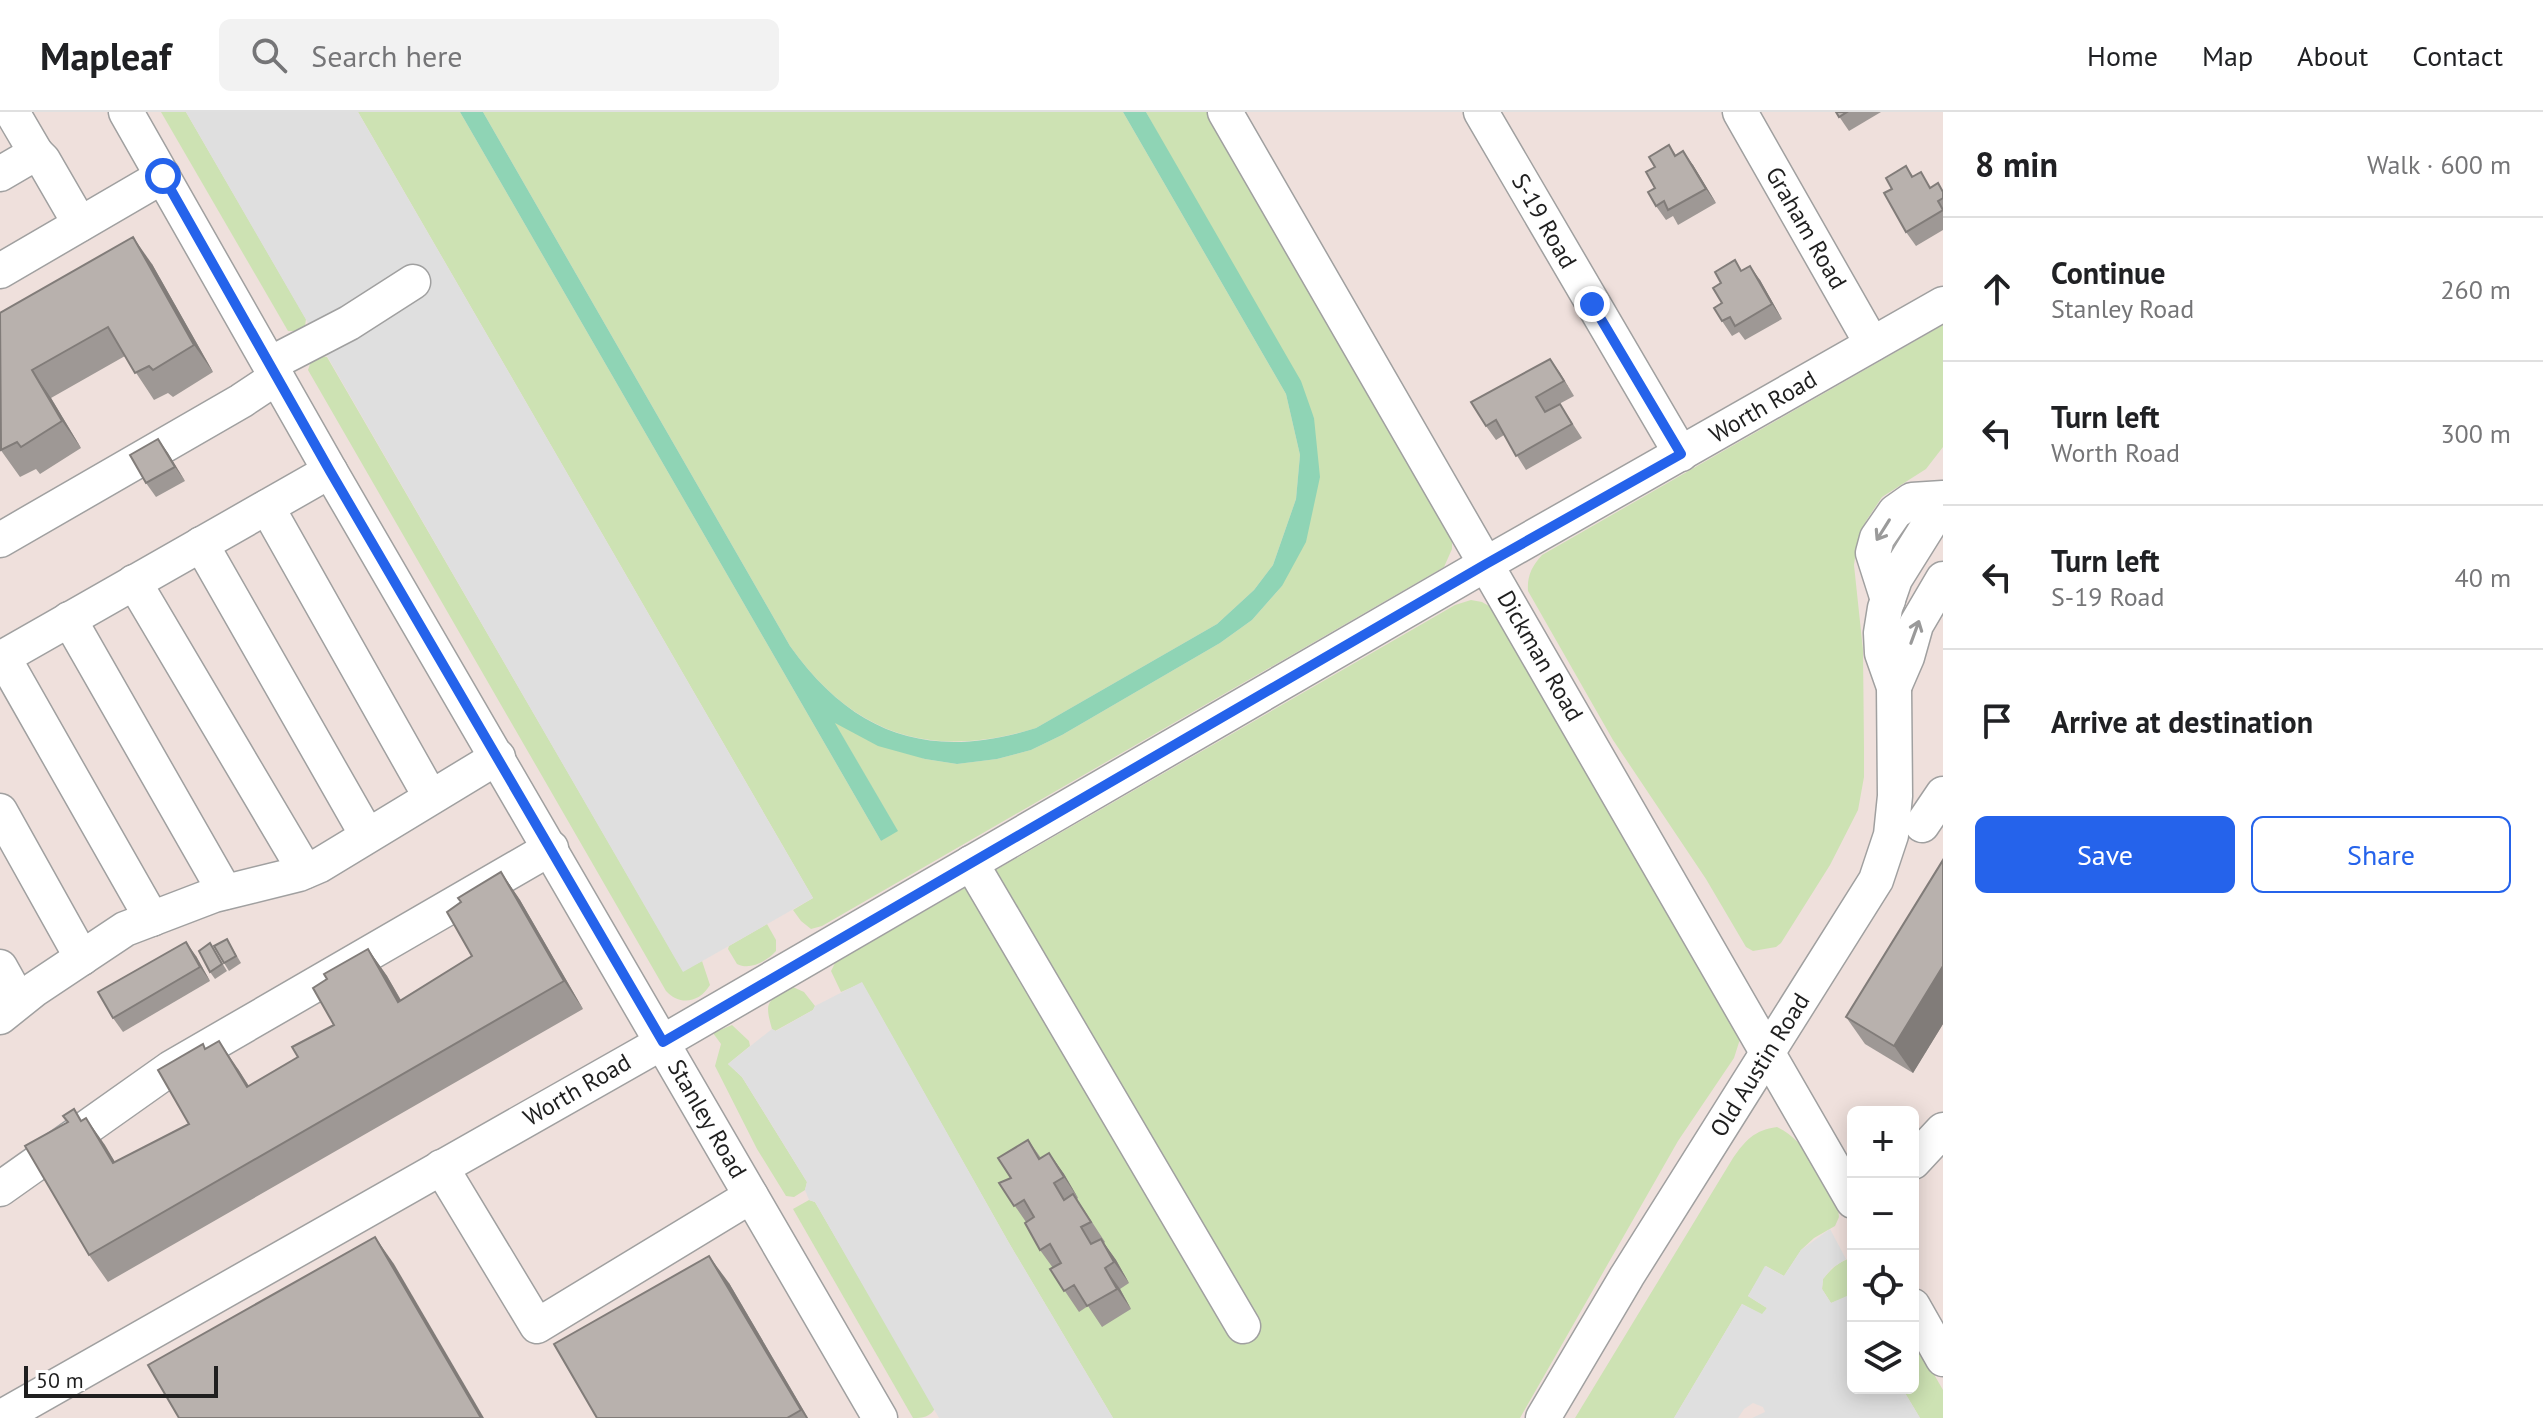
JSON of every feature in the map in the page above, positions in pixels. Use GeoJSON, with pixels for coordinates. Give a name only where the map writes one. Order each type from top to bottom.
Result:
{"type":"FeatureCollection","features":[{"type":"Feature","properties":{"kind":"street"},"geometry":{"type":"LineString","coordinates":[[12,112],[80,224]]}},
{"type":"Feature","properties":{"kind":"street","name":"Stanley Road"},"geometry":{"type":"LineString","coordinates":[[126,112],[330,471],[880,1418]]}},
{"type":"Feature","properties":{"kind":"street","name":"Dickman Road"},"geometry":{"type":"LineString","coordinates":[[1225,112],[1847,1191]]}},
{"type":"Feature","properties":{"kind":"street","name":"S-19 Road"},"geometry":{"type":"LineString","coordinates":[[1481,112],[1681,454]]}},
{"type":"Feature","properties":{"kind":"street","name":"Graham Road"},"geometry":{"type":"LineString","coordinates":[[1740,112],[1872,344]]}},
{"type":"Feature","properties":{"kind":"street"},"geometry":{"type":"LineString","coordinates":[[0,174],[36,153]]}},
{"type":"Feature","properties":{"kind":"street"},"geometry":{"type":"LineString","coordinates":[[0,271],[163,176]]}},
{"type":"Feature","properties":{"kind":"street"},"geometry":{"type":"LineString","coordinates":[[0,540],[241,401],[274,370],[413,282]]}},
{"type":"Feature","properties":{"kind":"street","name":"Worth Road"},"geometry":{"type":"LineString","coordinates":[[0,1418],[663,1042],[1486,564],[1943,304]]}},
{"type":"Feature","properties":{"kind":"street"},"geometry":{"type":"LineString","coordinates":[[152,919],[2,658],[330,471]]}},
{"type":"Feature","properties":{"kind":"street","name":"Old Austin Road"},"geometry":{"type":"LineString","coordinates":[[1543,1418],[1627,1276],[1876,880],[1891,835],[1895,796],[1894,687],[1881,633],[1895,579],[1943,500]]}},
{"type":"Feature","properties":{"kind":"street"},"geometry":{"type":"LineString","coordinates":[[267,507],[430,796]]}},
{"type":"Feature","properties":{"kind":"street"},"geometry":{"type":"LineString","coordinates":[[201,544],[367,835]]}},
{"type":"Feature","properties":{"kind":"street","name":"Old Austin Road"},"geometry":{"type":"LineString","coordinates":[[1894,687],[1916,625],[1943,579]]}},
{"type":"Feature","properties":{"kind":"street"},"geometry":{"type":"LineString","coordinates":[[134,582],[305,871]]}},
{"type":"Feature","properties":{"kind":"street"},"geometry":{"type":"LineString","coordinates":[[69,619],[225,892]]}},
{"type":"Feature","properties":{"kind":"street"},"geometry":{"type":"LineString","coordinates":[[0,967],[10,1009],[125,929],[225,892],[320,865],[498,757]]}},
{"type":"Feature","properties":{"kind":"street"},"geometry":{"type":"LineString","coordinates":[[1922,825],[1943,794]]}},
{"type":"Feature","properties":{"kind":"street"},"geometry":{"type":"LineString","coordinates":[[0,811],[82,958]]}},
{"type":"Feature","properties":{"kind":"street"},"geometry":{"type":"LineString","coordinates":[[0,1189],[171,1068],[551,848]]}},
{"type":"Feature","properties":{"kind":"street"},"geometry":{"type":"LineString","coordinates":[[971,863],[1243,1326]]}},
{"type":"Feature","properties":{"kind":"street"},"geometry":{"type":"LineString","coordinates":[[1919,1156],[1943,1130]]}},
{"type":"Feature","properties":{"kind":"street"},"geometry":{"type":"LineString","coordinates":[[441,1167],[537,1326],[751,1196]]}},
{"type":"Feature","properties":{"kind":"street"},"geometry":{"type":"LineString","coordinates":[[1919,1315],[1940,1345]]}},
{"type":"Feature","properties":{"kind":"shaded area"},"geometry":{"type":"Polygon","coordinates":[[[0,112],[1943,112],[1943,1418],[0,1418],[0,112]]]}},
{"type":"Feature","properties":{"kind":"shaded area"},"geometry":{"type":"Polygon","coordinates":[[[186,112],[358,112],[813,898],[683,972],[186,112]]]}},
{"type":"Feature","properties":{"kind":"shaded area"},"geometry":{"type":"Polygon","coordinates":[[[862,982],[1009,1243],[1113,1418],[939,1418],[815,1202],[809,1200],[805,1190],[807,1182],[742,1077],[728,1064],[772,1029],[776,1031],[815,1006],[862,982]]]}},
{"type":"Feature","properties":{"kind":"shaded area"},"geometry":{"type":"Polygon","coordinates":[[[1830,1229],[1846,1259],[1823,1279],[1822,1289],[1831,1303],[1847,1296],[1847,1394],[1906,1394],[1920,1418],[1752,1418],[1765,1412],[1763,1407],[1753,1403],[1738,1418],[1674,1418],[1742,1304],[1762,1314],[1767,1308],[1748,1296],[1765,1266],[1784,1276],[1801,1250],[1830,1229]]]}},
{"type":"Feature","properties":{"kind":"green space"},"geometry":{"type":"Polygon","coordinates":[[[161,112],[186,112],[306,319],[301,331],[288,331],[161,112]]]}},
{"type":"Feature","properties":{"kind":"green space"},"geometry":{"type":"Polygon","coordinates":[[[358,112],[460,112],[881,841],[897,830],[834,722],[925,759],[957,764],[997,759],[1031,750],[1220,643],[1252,620],[1282,586],[1314,418],[1146,112],[1211,112],[1452,530],[1452,549],[1444,567],[822,926],[811,929],[793,910],[813,898],[358,112]]]}},
{"type":"Feature","properties":{"kind":"green space"},"geometry":{"type":"Polygon","coordinates":[[[460,112],[483,112],[790,646],[815,677],[868,720],[898,733],[929,740],[962,742],[998,738],[1036,728],[1217,624],[1254,590],[1273,565],[1296,499],[1300,455],[1286,394],[1123,112],[1146,112],[1301,381],[1314,418],[1320,477],[1306,542],[1282,586],[1252,620],[1220,643],[1031,750],[997,759],[957,764],[878,746],[835,723],[898,831],[881,841],[460,112]]]}},
{"type":"Feature","properties":{"kind":"green space"},"geometry":{"type":"Polygon","coordinates":[[[483,112],[1123,112],[1286,394],[1300,455],[1296,499],[1273,565],[1254,590],[1217,624],[1036,728],[998,737],[962,741],[929,740],[898,733],[868,720],[815,677],[790,646],[483,112]]]}},
{"type":"Feature","properties":{"kind":"green space"},"geometry":{"type":"Polygon","coordinates":[[[1943,325],[1943,447],[1926,469],[1882,497],[1866,521],[1857,544],[1854,565],[1863,650],[1864,748],[1864,777],[1858,810],[1830,865],[1781,943],[1776,947],[1753,951],[1746,947],[1706,879],[1613,740],[1528,591],[1529,576],[1542,555],[1943,325]]]}},
{"type":"Feature","properties":{"kind":"green space"},"geometry":{"type":"Polygon","coordinates":[[[320,356],[327,357],[683,971],[702,961],[710,985],[695,999],[677,999],[666,991],[308,370],[311,361],[320,356]]]}},
{"type":"Feature","properties":{"kind":"green space"},"geometry":{"type":"Polygon","coordinates":[[[1471,600],[1494,609],[1741,1036],[1734,1058],[1678,1141],[1520,1418],[1113,1418],[1009,1243],[862,983],[841,992],[831,971],[835,963],[1455,605],[1471,600]]]}},
{"type":"Feature","properties":{"kind":"green space"},"geometry":{"type":"Polygon","coordinates":[[[767,924],[776,940],[776,951],[758,964],[737,964],[729,946],[767,924]]]}},
{"type":"Feature","properties":{"kind":"green space"},"geometry":{"type":"Polygon","coordinates":[[[793,987],[804,992],[815,1006],[775,1031],[768,1007],[773,999],[793,987]]]}},
{"type":"Feature","properties":{"kind":"green space"},"geometry":{"type":"Polygon","coordinates":[[[732,1025],[749,1041],[750,1046],[728,1064],[742,1077],[807,1182],[805,1190],[794,1197],[786,1196],[757,1149],[715,1066],[721,1044],[713,1033],[732,1025]]]}},
{"type":"Feature","properties":{"kind":"green space"},"geometry":{"type":"Polygon","coordinates":[[[1777,1127],[1788,1133],[1813,1162],[1838,1208],[1839,1217],[1835,1226],[1801,1250],[1784,1276],[1766,1266],[1748,1296],[1767,1308],[1762,1315],[1742,1304],[1674,1418],[1575,1418],[1733,1158],[1751,1137],[1777,1127]]]}},
{"type":"Feature","properties":{"kind":"green space"},"geometry":{"type":"Polygon","coordinates":[[[809,1200],[815,1202],[935,1408],[929,1415],[913,1418],[793,1209],[809,1200]]]}},
{"type":"Feature","properties":{"kind":"green space"},"geometry":{"type":"Polygon","coordinates":[[[1847,1260],[1847,1297],[1831,1303],[1822,1289],[1823,1279],[1847,1260]]]}},
{"type":"Feature","properties":{"kind":"green space"},"geometry":{"type":"Polygon","coordinates":[[[1919,1348],[1943,1390],[1943,1418],[1920,1418],[1906,1394],[1919,1394],[1919,1348]]]}},
{"type":"Feature","properties":{"kind":"building"},"geometry":{"type":"Polygon","coordinates":[[[1669,145],[1675,156],[1683,151],[1706,189],[1668,210],[1664,201],[1656,206],[1648,192],[1655,188],[1646,172],[1655,167],[1649,157],[1669,145]]]}},
{"type":"Feature","properties":{"kind":"building"},"geometry":{"type":"Polygon","coordinates":[[[1906,166],[1912,177],[1921,172],[1930,188],[1938,183],[1943,198],[1938,201],[1943,210],[1906,232],[1884,193],[1892,189],[1886,178],[1906,166]]]}},
{"type":"Feature","properties":{"kind":"building"},"geometry":{"type":"Polygon","coordinates":[[[133,237],[194,345],[153,370],[149,366],[135,373],[108,327],[32,370],[62,421],[21,447],[17,442],[1,450],[0,313],[133,237]]]}},
{"type":"Feature","properties":{"kind":"building"},"geometry":{"type":"Polygon","coordinates":[[[1735,260],[1741,271],[1750,266],[1772,304],[1735,326],[1730,317],[1722,321],[1714,308],[1722,303],[1713,288],[1721,283],[1715,272],[1735,260]]]}},
{"type":"Feature","properties":{"kind":"building"},"geometry":{"type":"Polygon","coordinates":[[[1550,359],[1564,381],[1536,397],[1545,412],[1560,404],[1572,424],[1516,456],[1496,420],[1486,426],[1471,402],[1550,359]]]}},
{"type":"Feature","properties":{"kind":"building"},"geometry":{"type":"Polygon","coordinates":[[[158,439],[175,467],[146,483],[130,455],[158,439]]]}},
{"type":"Feature","properties":{"kind":"building"},"geometry":{"type":"Polygon","coordinates":[[[1943,860],[1943,966],[1894,1046],[1846,1017],[1943,860]]]}},
{"type":"Feature","properties":{"kind":"building"},"geometry":{"type":"Polygon","coordinates":[[[501,872],[564,981],[89,1255],[25,1146],[68,1122],[63,1116],[74,1109],[81,1121],[86,1118],[113,1163],[189,1124],[158,1070],[203,1044],[205,1049],[219,1041],[247,1087],[298,1057],[292,1047],[334,1025],[313,988],[327,979],[324,974],[368,949],[398,1002],[472,956],[447,912],[461,902],[458,898],[501,872]]]}},
{"type":"Feature","properties":{"kind":"building"},"geometry":{"type":"Polygon","coordinates":[[[227,939],[236,956],[224,963],[214,946],[227,939]]]}},
{"type":"Feature","properties":{"kind":"building"},"geometry":{"type":"Polygon","coordinates":[[[186,942],[200,967],[113,1018],[98,992],[186,942]]]}},
{"type":"Feature","properties":{"kind":"building"},"geometry":{"type":"Polygon","coordinates":[[[210,943],[222,964],[210,972],[199,951],[210,943]]]}},
{"type":"Feature","properties":{"kind":"building"},"geometry":{"type":"Polygon","coordinates":[[[1028,1140],[1039,1159],[1049,1153],[1064,1177],[1054,1183],[1064,1200],[1073,1194],[1091,1222],[1081,1227],[1091,1244],[1101,1239],[1114,1262],[1105,1268],[1117,1289],[1087,1306],[1074,1285],[1064,1291],[1050,1269],[1061,1263],[1050,1244],[1040,1250],[1025,1223],[1034,1217],[1024,1200],[1014,1206],[999,1183],[1011,1178],[998,1158],[1028,1140]]]}},
{"type":"Feature","properties":{"kind":"building"},"geometry":{"type":"Polygon","coordinates":[[[375,1237],[481,1418],[179,1418],[148,1365],[375,1237]]]}},
{"type":"Feature","properties":{"kind":"building"},"geometry":{"type":"Polygon","coordinates":[[[709,1256],[801,1410],[787,1418],[597,1418],[554,1344],[709,1256]]]}},
{"type":"Feature","properties":{"kind":"route"},"geometry":{"type":"LineString","coordinates":[[163,176],[330,471],[663,1042],[1681,454],[1592,304]]}}]}
